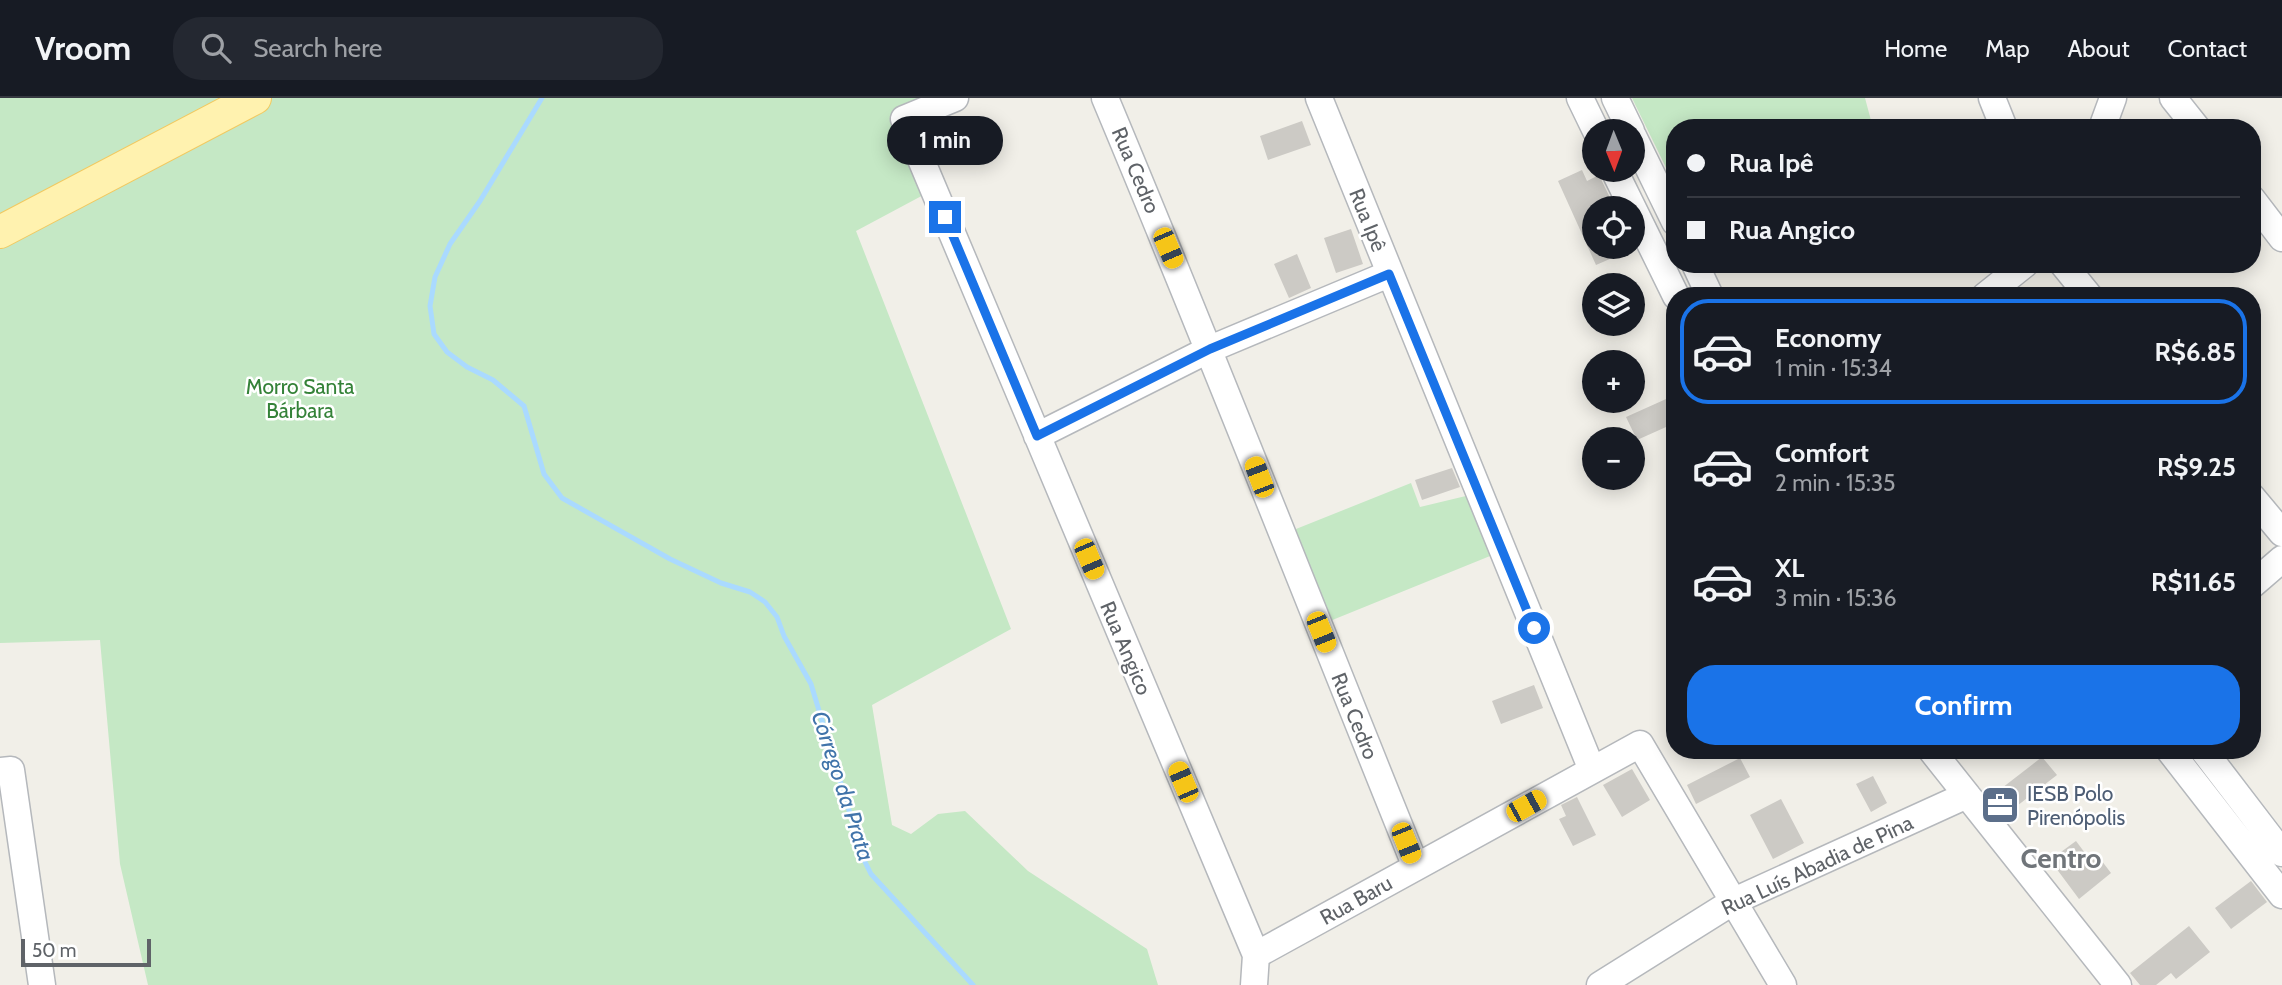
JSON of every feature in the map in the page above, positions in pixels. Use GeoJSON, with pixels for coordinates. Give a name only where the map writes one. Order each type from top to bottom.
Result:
{"type":"FeatureCollection","features":[{"type":"Feature","properties":{"kind":"main road"},"geometry":{"type":"LineString","coordinates":[[0,232],[255,98]]}},
{"type":"Feature","properties":{"kind":"street","name":"Rua Angico"},"geometry":{"type":"LineString","coordinates":[[955,98],[904,119],[1256,955],[1254,985]]}},
{"type":"Feature","properties":{"kind":"street","name":"Rua Cedro"},"geometry":{"type":"LineString","coordinates":[[1105,98],[1210,349],[1279,529],[1416,867]]}},
{"type":"Feature","properties":{"kind":"street","name":"Rua Ipê"},"geometry":{"type":"LineString","coordinates":[[1319,98],[1592,770]]}},
{"type":"Feature","properties":{"kind":"street"},"geometry":{"type":"LineString","coordinates":[[1580,98],[1590,119]]}},
{"type":"Feature","properties":{"kind":"street"},"geometry":{"type":"LineString","coordinates":[[1615,98],[1625,119]]}},
{"type":"Feature","properties":{"kind":"street"},"geometry":{"type":"LineString","coordinates":[[1992,98],[2000,119]]}},
{"type":"Feature","properties":{"kind":"street"},"geometry":{"type":"LineString","coordinates":[[2105,119],[2113,98]]}},
{"type":"Feature","properties":{"kind":"street"},"geometry":{"type":"LineString","coordinates":[[2173,98],[2190,119]]}},
{"type":"Feature","properties":{"kind":"street"},"geometry":{"type":"LineString","coordinates":[[1645,161],[1666,205]]}},
{"type":"Feature","properties":{"kind":"street"},"geometry":{"type":"LineString","coordinates":[[1645,198],[1659,191]]}},
{"type":"Feature","properties":{"kind":"street"},"geometry":{"type":"LineString","coordinates":[[2261,211],[2282,238]]}},
{"type":"Feature","properties":{"kind":"street"},"geometry":{"type":"LineString","coordinates":[[1645,233],[1672,287]]}},
{"type":"Feature","properties":{"kind":"street"},"geometry":{"type":"LineString","coordinates":[[1996,287],[2013,273]]}},
{"type":"Feature","properties":{"kind":"street"},"geometry":{"type":"LineString","coordinates":[[2070,273],[2082,287]]}},
{"type":"Feature","properties":{"kind":"street"},"geometry":{"type":"LineString","coordinates":[[1037,436],[1210,349],[1389,274]]}},
{"type":"Feature","properties":{"kind":"street"},"geometry":{"type":"LineString","coordinates":[[2261,508],[2282,533]]}},
{"type":"Feature","properties":{"kind":"street"},"geometry":{"type":"LineString","coordinates":[[2261,577],[2282,559]]}},
{"type":"Feature","properties":{"kind":"street","name":"Rua Baru"},"geometry":{"type":"LineString","coordinates":[[1256,955],[1640,744],[1734,901]]}},
{"type":"Feature","properties":{"kind":"street"},"geometry":{"type":"LineString","coordinates":[[1938,759],[2118,985]]}},
{"type":"Feature","properties":{"kind":"street"},"geometry":{"type":"LineString","coordinates":[[2176,759],[2282,895]]}},
{"type":"Feature","properties":{"kind":"street"},"geometry":{"type":"LineString","coordinates":[[2210,759],[2282,853]]}},
{"type":"Feature","properties":{"kind":"street"},"geometry":{"type":"LineString","coordinates":[[5,770],[42,985]]}},
{"type":"Feature","properties":{"kind":"street","name":"Rua Luís Abadia de Pina"},"geometry":{"type":"LineString","coordinates":[[1600,985],[1734,901],[1967,795]]}},
{"type":"Feature","properties":{"kind":"street"},"geometry":{"type":"LineString","coordinates":[[1734,901],[1783,985]]}},
{"type":"Feature","properties":{"kind":"green space","name":"Morro Santa Bárbara"},"geometry":{"type":"Polygon","coordinates":[[[0,98],[944,98],[898,118],[929,192],[856,231],[1011,629],[872,705],[892,825],[911,834],[938,814],[965,811],[1028,871],[1147,949],[1158,985],[148,985],[120,864],[100,640],[0,643],[0,98]]]}},
{"type":"Feature","properties":{"kind":"green space"},"geometry":{"type":"Polygon","coordinates":[[[1632,98],[1865,98],[1871,119],[1666,119],[1666,168],[1645,125],[1645,119],[1642,119],[1632,98]]]}},
{"type":"Feature","properties":{"kind":"green space"},"geometry":{"type":"Polygon","coordinates":[[[1411,483],[1420,507],[1470,495],[1495,554],[1325,623],[1286,533],[1411,483]]]}},
{"type":"Feature","properties":{"kind":"building"},"geometry":{"type":"Polygon","coordinates":[[[1302,121],[1311,145],[1268,160],[1260,136],[1302,121]]]}},
{"type":"Feature","properties":{"kind":"building"},"geometry":{"type":"Polygon","coordinates":[[[1582,170],[1582,182],[1602,182],[1609,196],[1582,196],[1582,234],[1558,181],[1582,170]]]}},
{"type":"Feature","properties":{"kind":"building"},"geometry":{"type":"Polygon","coordinates":[[[1351,229],[1363,264],[1336,273],[1324,238],[1351,229]]]}},
{"type":"Feature","properties":{"kind":"building"},"geometry":{"type":"Polygon","coordinates":[[[1297,254],[1311,288],[1289,298],[1274,264],[1297,254]]]}},
{"type":"Feature","properties":{"kind":"building"},"geometry":{"type":"Polygon","coordinates":[[[1593,259],[1610,259],[1596,265],[1593,259]]]}},
{"type":"Feature","properties":{"kind":"building"},"geometry":{"type":"Polygon","coordinates":[[[1666,399],[1666,427],[1645,436],[1645,427],[1631,427],[1626,417],[1645,413],[1645,408],[1666,399]]]}},
{"type":"Feature","properties":{"kind":"building"},"geometry":{"type":"Polygon","coordinates":[[[1452,468],[1460,487],[1422,500],[1415,480],[1452,468]]]}},
{"type":"Feature","properties":{"kind":"building"},"geometry":{"type":"Polygon","coordinates":[[[1534,685],[1543,708],[1501,724],[1492,701],[1534,685]]]}},
{"type":"Feature","properties":{"kind":"building"},"geometry":{"type":"Polygon","coordinates":[[[1738,759],[1750,777],[1696,804],[1687,785],[1738,759]]]}},
{"type":"Feature","properties":{"kind":"building"},"geometry":{"type":"Polygon","coordinates":[[[2039,759],[2044,759],[2057,775],[2004,816],[1989,798],[2039,759]]]}},
{"type":"Feature","properties":{"kind":"building"},"geometry":{"type":"Polygon","coordinates":[[[1632,769],[1650,800],[1622,817],[1603,785],[1632,769]]]}},
{"type":"Feature","properties":{"kind":"building"},"geometry":{"type":"Polygon","coordinates":[[[1873,776],[1887,803],[1871,812],[1856,784],[1873,776]]]}},
{"type":"Feature","properties":{"kind":"building"},"geometry":{"type":"Polygon","coordinates":[[[1577,797],[1596,835],[1573,846],[1559,819],[1566,816],[1561,805],[1577,797]]]}},
{"type":"Feature","properties":{"kind":"building"},"geometry":{"type":"Polygon","coordinates":[[[1781,799],[1804,843],[1773,859],[1750,815],[1781,799]]]}},
{"type":"Feature","properties":{"kind":"building"},"geometry":{"type":"Polygon","coordinates":[[[2076,841],[2091,861],[2098,856],[2111,873],[2079,899],[2050,860],[2076,841]]]}},
{"type":"Feature","properties":{"kind":"building"},"geometry":{"type":"Polygon","coordinates":[[[2251,881],[2267,902],[2231,929],[2215,908],[2251,881]]]}},
{"type":"Feature","properties":{"kind":"building"},"geometry":{"type":"Polygon","coordinates":[[[2189,926],[2210,952],[2176,979],[2171,973],[2156,985],[2140,985],[2130,973],[2189,926]]]}},
{"type":"Feature","properties":{"kind":"waterway","name":"Córrego da Prata"},"geometry":{"type":"LineString","coordinates":[[542,98],[480,201],[450,244],[435,277],[430,306],[434,334],[447,352],[467,367],[493,380],[524,406],[544,474],[562,498],[670,559],[721,583],[750,592],[765,602],[777,617],[784,636],[811,684],[864,860],[871,874],[973,985]]}},
{"type":"Feature","properties":{"kind":"place","name":"IESB Polo Pirenópolis"},"geometry":{"type":"Point","coordinates":[2000,805]}},
{"type":"Feature","properties":{"kind":"district","name":"Centro"},"geometry":{"type":"Point","coordinates":[2061,858]}},
{"type":"Feature","properties":{"kind":"route"},"geometry":{"type":"LineString","coordinates":[[945,217],[1037,436],[1210,349],[1389,274],[1534,628]]}}]}
